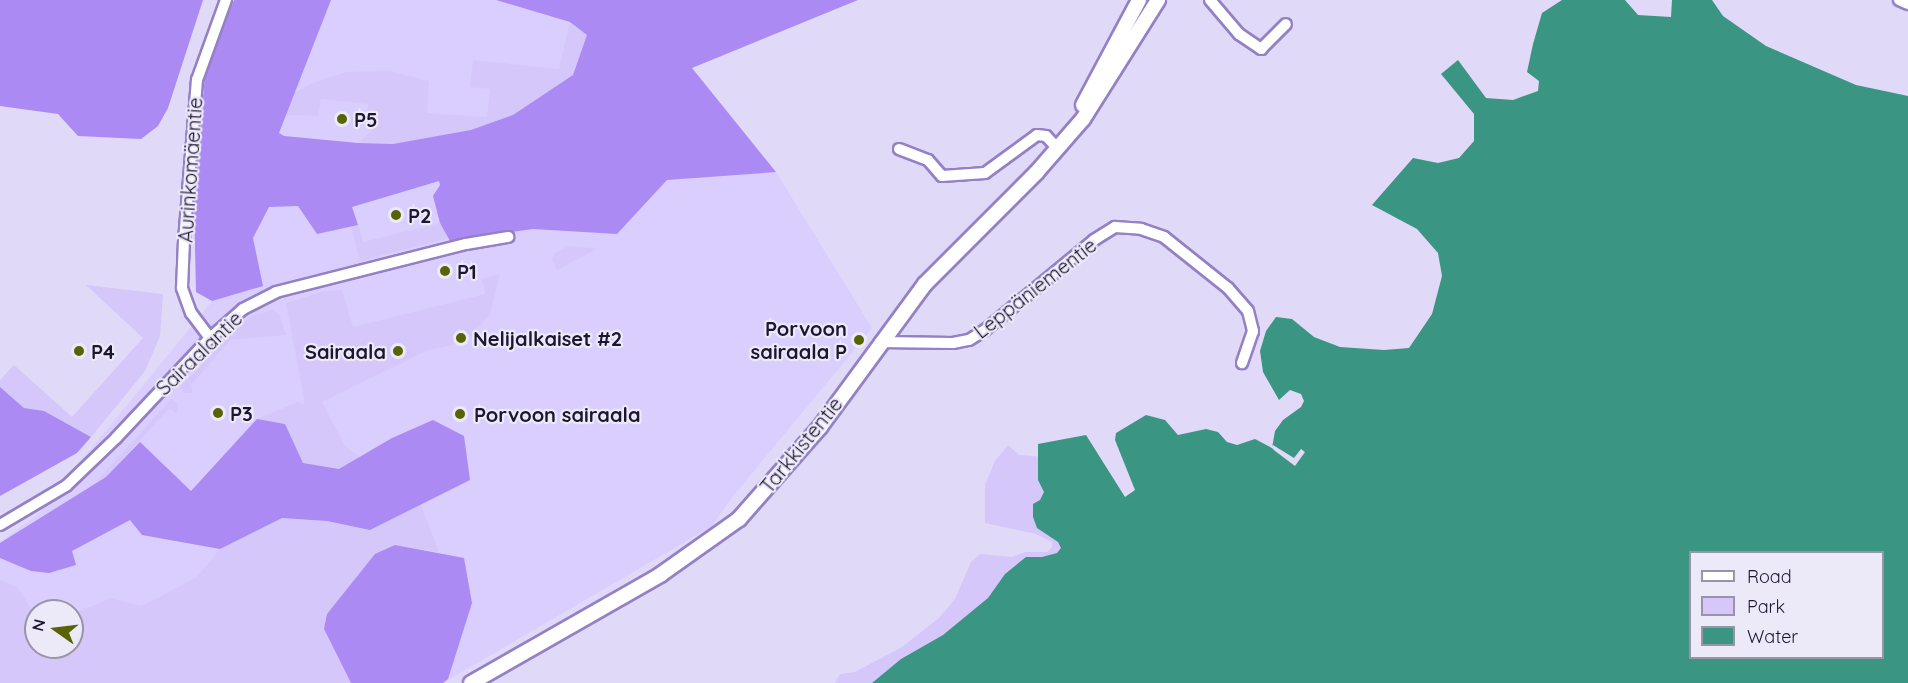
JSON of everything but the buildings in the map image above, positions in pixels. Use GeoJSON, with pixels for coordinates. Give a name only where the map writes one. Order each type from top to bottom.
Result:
{"type":"FeatureCollection","features":[{"type":"Feature","properties":{"kind":"street","name":"Aurinkomäentie"},"geometry":{"type":"LineString","coordinates":[[210,338],[191,313],[182,288],[184,241],[197,80],[226,0]]}},
{"type":"Feature","properties":{"kind":"street","name":"Tarkkistentie"},"geometry":{"type":"LineString","coordinates":[[471,683],[660,575],[739,519],[820,427],[880,342],[924,285],[1057,148],[1068,133],[1139,0]]}},
{"type":"Feature","properties":{"kind":"street","name":"Tarkkistentie"},"geometry":{"type":"LineString","coordinates":[[1068,133],[1083,119],[1158,0]]}},
{"type":"Feature","properties":{"kind":"street"},"geometry":{"type":"LineString","coordinates":[[1210,0],[1239,34],[1262,49],[1286,24]]}},
{"type":"Feature","properties":{"kind":"street"},"geometry":{"type":"LineString","coordinates":[[1899,0],[1908,4]]}},
{"type":"Feature","properties":{"kind":"street"},"geometry":{"type":"LineString","coordinates":[[899,149],[928,160],[942,176],[953,176],[985,174],[1037,135],[1046,136],[1057,148]]}},
{"type":"Feature","properties":{"kind":"street","name":"Leppäniementie"},"geometry":{"type":"LineString","coordinates":[[880,342],[953,344],[969,340],[986,330],[1094,240],[1115,228],[1141,229],[1164,237],[1228,288],[1248,311],[1253,331],[1242,363]]}},
{"type":"Feature","properties":{"kind":"street","name":"Sairaalantie"},"geometry":{"type":"LineString","coordinates":[[0,525],[66,486],[116,438],[210,338],[243,309],[276,292],[466,244],[508,237]]}},
{"type":"Feature","properties":{"kind":"shaded area"},"geometry":{"type":"Polygon","coordinates":[[[0,0],[203,0],[168,108],[158,126],[141,139],[78,136],[58,114],[0,106],[0,0]]]}},
{"type":"Feature","properties":{"kind":"shaded area"},"geometry":{"type":"Polygon","coordinates":[[[234,0],[331,0],[279,133],[284,136],[393,144],[471,130],[513,115],[573,75],[587,35],[570,22],[496,0],[858,0],[692,68],[776,172],[667,180],[617,234],[533,229],[450,241],[440,223],[433,196],[440,185],[439,181],[352,207],[358,225],[317,234],[298,206],[269,207],[253,238],[263,286],[212,301],[196,292],[194,205],[205,74],[234,0]]]}},
{"type":"Feature","properties":{"kind":"shaded area","name":"Porvoon sairaala"},"geometry":{"type":"Polygon","coordinates":[[[331,0],[496,0],[570,22],[776,172],[872,328],[730,500],[712,526],[443,683],[0,683],[0,542],[38,514],[212,301],[331,0]]]}},
{"type":"Feature","properties":{"kind":"shaded area"},"geometry":{"type":"Polygon","coordinates":[[[0,387],[24,408],[44,411],[91,437],[77,453],[0,496],[0,387]]]}},
{"type":"Feature","properties":{"kind":"shaded area"},"geometry":{"type":"Polygon","coordinates":[[[257,419],[285,424],[303,463],[339,469],[392,438],[433,420],[464,436],[470,480],[370,530],[327,521],[282,518],[220,549],[142,535],[130,520],[72,551],[76,565],[49,573],[31,571],[0,558],[0,543],[106,477],[140,442],[191,491],[257,419]]]}},
{"type":"Feature","properties":{"kind":"shaded area"},"geometry":{"type":"Polygon","coordinates":[[[395,545],[464,558],[472,603],[448,679],[443,683],[351,683],[324,629],[327,614],[375,554],[395,545]]]}},
{"type":"Feature","properties":{"kind":"green space"},"geometry":{"type":"Polygon","coordinates":[[[570,22],[588,35],[573,75],[513,115],[471,130],[393,144],[358,143],[374,128],[367,122],[368,104],[321,99],[318,116],[253,114],[315,82],[346,72],[389,71],[429,81],[427,113],[487,117],[490,89],[470,87],[473,60],[559,69],[570,22]]]}},
{"type":"Feature","properties":{"kind":"green space"},"geometry":{"type":"Polygon","coordinates":[[[440,223],[449,238],[360,261],[351,227],[358,225],[363,242],[440,223]]]}},
{"type":"Feature","properties":{"kind":"green space"},"geometry":{"type":"Polygon","coordinates":[[[569,246],[597,249],[557,270],[552,259],[555,253],[569,246]]]}},
{"type":"Feature","properties":{"kind":"green space"},"geometry":{"type":"Polygon","coordinates":[[[500,274],[490,314],[471,336],[457,344],[428,350],[322,402],[345,446],[361,458],[339,469],[303,463],[285,424],[257,419],[298,402],[305,404],[286,303],[324,291],[342,290],[353,327],[485,294],[482,279],[500,274]]]}},
{"type":"Feature","properties":{"kind":"green space"},"geometry":{"type":"Polygon","coordinates":[[[86,285],[163,294],[160,336],[145,371],[91,437],[44,411],[24,408],[0,387],[0,380],[14,365],[72,417],[143,338],[86,285]]]}},
{"type":"Feature","properties":{"kind":"green space"},"geometry":{"type":"Polygon","coordinates":[[[272,310],[279,314],[286,335],[230,340],[191,385],[193,393],[184,393],[180,387],[238,328],[252,316],[272,310]]]}},
{"type":"Feature","properties":{"kind":"green space"},"geometry":{"type":"Polygon","coordinates":[[[171,399],[178,404],[177,414],[170,408],[106,477],[94,484],[171,399]]]}},
{"type":"Feature","properties":{"kind":"green space"},"geometry":{"type":"Polygon","coordinates":[[[1008,445],[1019,455],[1036,456],[1048,463],[1067,511],[1057,683],[835,683],[840,674],[855,672],[902,647],[939,618],[955,599],[971,562],[980,554],[1012,557],[1025,552],[1047,552],[1052,547],[1052,542],[1036,534],[985,523],[985,485],[995,461],[1008,445]]]}},
{"type":"Feature","properties":{"kind":"green space"},"geometry":{"type":"Polygon","coordinates":[[[421,505],[439,552],[395,545],[324,629],[351,683],[0,683],[0,580],[18,588],[25,599],[24,659],[84,659],[84,610],[110,598],[142,606],[197,577],[220,549],[282,518],[327,521],[370,530],[421,505]]]}},
{"type":"Feature","properties":{"kind":"water"},"geometry":{"type":"Polygon","coordinates":[[[1562,0],[1625,0],[1638,15],[1671,17],[1672,0],[1712,0],[1723,16],[1766,46],[1856,85],[1908,96],[1908,683],[872,683],[901,659],[943,635],[988,598],[1005,574],[1026,557],[1042,557],[1057,553],[1061,548],[1058,542],[1037,528],[1033,517],[1033,504],[1040,500],[1044,492],[1038,480],[1038,444],[1086,435],[1125,497],[1135,490],[1115,440],[1116,433],[1146,415],[1165,420],[1178,435],[1206,429],[1218,432],[1227,442],[1237,445],[1255,439],[1272,448],[1275,431],[1283,420],[1301,407],[1304,401],[1301,394],[1290,390],[1279,400],[1263,372],[1260,351],[1266,331],[1276,317],[1292,319],[1314,337],[1340,347],[1384,350],[1409,348],[1432,314],[1442,276],[1438,253],[1417,229],[1372,205],[1413,158],[1438,163],[1459,158],[1474,141],[1474,114],[1441,74],[1458,60],[1486,98],[1513,100],[1538,91],[1539,81],[1527,72],[1542,13],[1562,0]]]}},
{"type":"Feature","properties":{"kind":"pier"},"geometry":{"type":"Polygon","coordinates":[[[1273,445],[1294,458],[1301,449],[1305,452],[1295,466],[1275,451],[1271,447],[1273,445]]]}},
{"type":"Feature","properties":{"kind":"place","name":"P5"},"geometry":{"type":"Point","coordinates":[342,119]}},
{"type":"Feature","properties":{"kind":"place","name":"P2"},"geometry":{"type":"Point","coordinates":[396,215]}},
{"type":"Feature","properties":{"kind":"place","name":"P1"},"geometry":{"type":"Point","coordinates":[445,271]}},
{"type":"Feature","properties":{"kind":"place","name":"Nelijalkaiset #2"},"geometry":{"type":"Point","coordinates":[461,338]}},
{"type":"Feature","properties":{"kind":"place","name":"Porvoon sairaala P"},"geometry":{"type":"Point","coordinates":[859,340]}},
{"type":"Feature","properties":{"kind":"place","name":"P4"},"geometry":{"type":"Point","coordinates":[79,351]}},
{"type":"Feature","properties":{"kind":"place","name":"Sairaala"},"geometry":{"type":"Point","coordinates":[398,351]}},
{"type":"Feature","properties":{"kind":"place","name":"P3"},"geometry":{"type":"Point","coordinates":[218,413]}},
{"type":"Feature","properties":{"kind":"place","name":"Porvoon sairaala"},"geometry":{"type":"Point","coordinates":[460,414]}}]}
